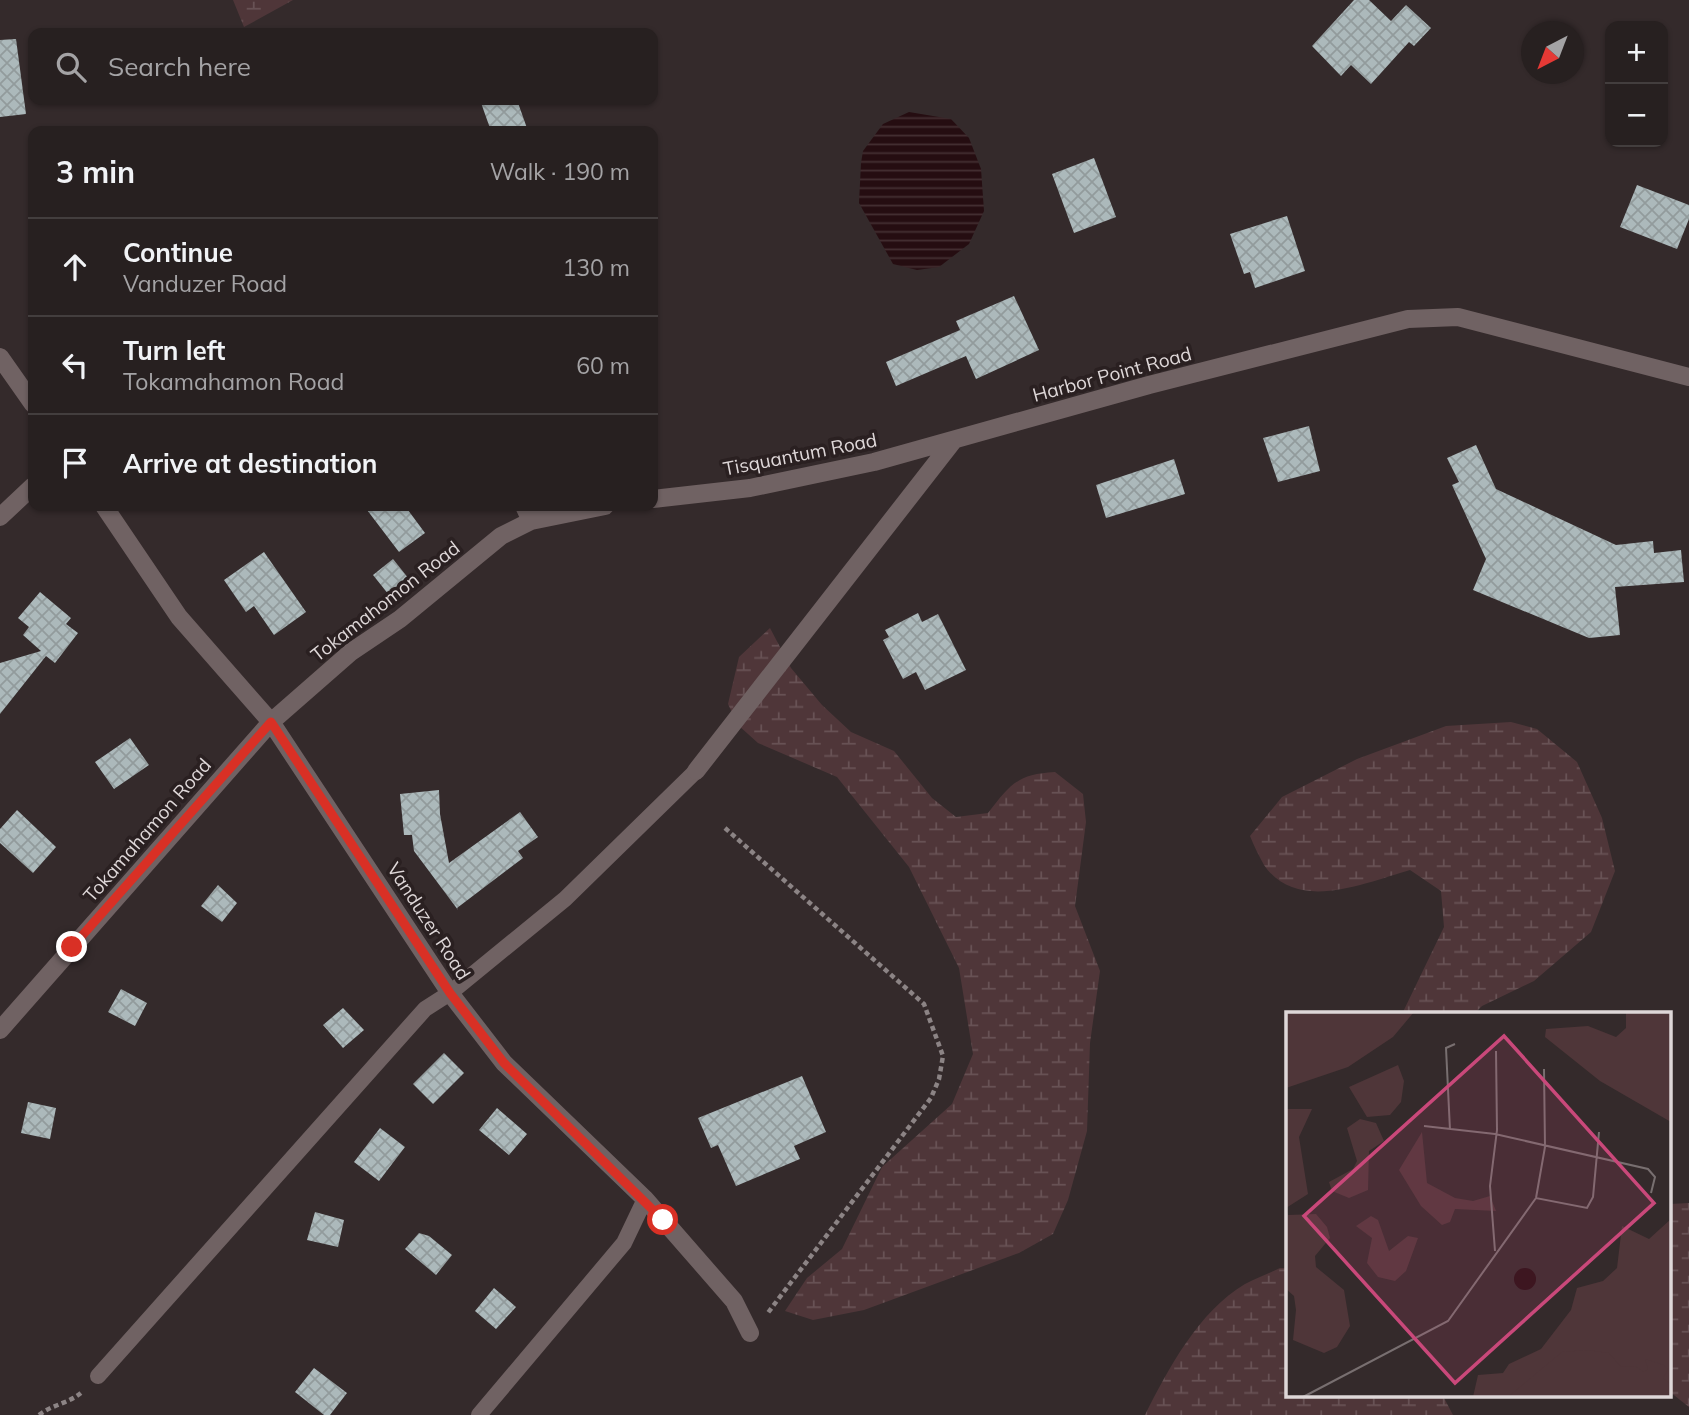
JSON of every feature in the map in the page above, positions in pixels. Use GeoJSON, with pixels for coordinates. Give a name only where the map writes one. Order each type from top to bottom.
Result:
{"type":"FeatureCollection","features":[{"type":"Feature","properties":{"kind":"street","name":"Harbor Point Road"},"geometry":{"type":"LineString","coordinates":[[954,440],[1149,385],[1408,319],[1458,317],[1689,377]]}},
{"type":"Feature","properties":{"kind":"street"},"geometry":{"type":"LineString","coordinates":[[0,357],[28,397]]}},
{"type":"Feature","properties":{"kind":"street"},"geometry":{"type":"LineString","coordinates":[[696,771],[954,440]]}},
{"type":"Feature","properties":{"kind":"street","name":"Tisquantum Road"},"geometry":{"type":"LineString","coordinates":[[658,498],[750,488],[874,462],[954,440]]}},
{"type":"Feature","properties":{"kind":"street"},"geometry":{"type":"LineString","coordinates":[[0,517],[28,491]]}},
{"type":"Feature","properties":{"kind":"street","name":"Vanduzer Road"},"geometry":{"type":"LineString","coordinates":[[107,511],[179,617],[271,722],[450,993],[504,1063],[645,1199],[734,1301],[750,1333]]}},
{"type":"Feature","properties":{"kind":"street"},"geometry":{"type":"LineString","coordinates":[[527,514],[556,511]]}},
{"type":"Feature","properties":{"kind":"street","name":"Tokamahomon Road"},"geometry":{"type":"LineString","coordinates":[[271,722],[351,652],[400,619],[527,514]]}},
{"type":"Feature","properties":{"kind":"street","name":"Tokamahamon Road"},"geometry":{"type":"LineString","coordinates":[[0,1030],[271,722]]}},
{"type":"Feature","properties":{"kind":"lane"},"geometry":{"type":"LineString","coordinates":[[98,1376],[425,1009],[450,993],[565,899],[696,771]]}},
{"type":"Feature","properties":{"kind":"lane"},"geometry":{"type":"LineString","coordinates":[[479,1415],[624,1243],[645,1199]]}},
{"type":"Feature","properties":{"kind":"path"},"geometry":{"type":"LineString","coordinates":[[725,828],[924,1004],[936,1030],[943,1056],[939,1079],[931,1098],[750,1333]]}},
{"type":"Feature","properties":{"kind":"path"},"geometry":{"type":"LineString","coordinates":[[39,1415],[52,1405],[75,1399],[98,1376]]}},
{"type":"Feature","properties":{"kind":"green space"},"geometry":{"type":"Polygon","coordinates":[[[233,0],[293,0],[244,27],[233,0]]]}},
{"type":"Feature","properties":{"kind":"green space"},"geometry":{"type":"Polygon","coordinates":[[[770,628],[791,668],[822,705],[851,732],[894,751],[932,798],[956,817],[988,813],[1009,788],[1023,778],[1042,773],[1055,772],[1083,794],[1086,822],[1075,906],[1100,971],[1090,1043],[1087,1131],[1068,1200],[1053,1234],[1019,1253],[864,1310],[813,1320],[785,1311],[807,1278],[842,1249],[882,1167],[952,1104],[973,1054],[959,968],[909,867],[837,777],[758,743],[738,725],[728,704],[739,657],[770,628]]]}},
{"type":"Feature","properties":{"kind":"green space"},"geometry":{"type":"Polygon","coordinates":[[[1511,722],[1537,729],[1577,762],[1602,818],[1615,871],[1591,932],[1534,981],[1482,1006],[1476,1012],[1403,1012],[1444,927],[1441,891],[1410,870],[1354,887],[1313,891],[1295,888],[1278,880],[1264,865],[1250,836],[1282,797],[1357,759],[1446,726],[1511,722]]]}},
{"type":"Feature","properties":{"kind":"green space"},"geometry":{"type":"Polygon","coordinates":[[[1689,1203],[1689,1407],[1672,1394],[1672,1204],[1689,1203]]]}},
{"type":"Feature","properties":{"kind":"green space"},"geometry":{"type":"Polygon","coordinates":[[[1280,1268],[1286,1268],[1286,1398],[1444,1398],[1453,1415],[1145,1415],[1186,1342],[1213,1309],[1245,1284],[1280,1268]]]}},
{"type":"Feature","properties":{"kind":"shaded area"},"geometry":{"type":"Polygon","coordinates":[[[909,112],[951,119],[969,138],[981,169],[984,211],[969,244],[939,267],[917,270],[893,264],[859,203],[863,151],[883,124],[909,112]]]}},
{"type":"Feature","properties":{"kind":"building"},"geometry":{"type":"Polygon","coordinates":[[[1354,0],[1369,0],[1391,21],[1406,5],[1431,28],[1414,46],[1409,42],[1371,84],[1351,65],[1341,76],[1312,46],[1354,0]]]}},
{"type":"Feature","properties":{"kind":"building"},"geometry":{"type":"Polygon","coordinates":[[[16,39],[26,114],[0,117],[0,40],[16,39]]]}},
{"type":"Feature","properties":{"kind":"building"},"geometry":{"type":"Polygon","coordinates":[[[482,105],[519,105],[526,126],[489,126],[482,105]]]}},
{"type":"Feature","properties":{"kind":"building"},"geometry":{"type":"Polygon","coordinates":[[[1094,158],[1116,217],[1074,233],[1052,174],[1094,158]]]}},
{"type":"Feature","properties":{"kind":"building"},"geometry":{"type":"Polygon","coordinates":[[[1637,185],[1689,205],[1689,219],[1677,249],[1620,227],[1637,185]]]}},
{"type":"Feature","properties":{"kind":"building"},"geometry":{"type":"Polygon","coordinates":[[[1287,216],[1305,271],[1255,288],[1250,272],[1244,274],[1230,234],[1287,216]]]}},
{"type":"Feature","properties":{"kind":"building"},"geometry":{"type":"Polygon","coordinates":[[[1014,296],[1039,350],[976,379],[966,356],[896,386],[886,362],[960,330],[956,321],[1014,296]]]}},
{"type":"Feature","properties":{"kind":"building"},"geometry":{"type":"Polygon","coordinates":[[[1309,426],[1320,471],[1278,482],[1263,438],[1309,426]]]}},
{"type":"Feature","properties":{"kind":"building"},"geometry":{"type":"Polygon","coordinates":[[[1476,445],[1496,489],[1616,545],[1653,541],[1654,553],[1681,550],[1684,582],[1615,587],[1620,635],[1589,638],[1473,590],[1486,559],[1452,485],[1459,482],[1447,458],[1476,445]]]}},
{"type":"Feature","properties":{"kind":"building"},"geometry":{"type":"Polygon","coordinates":[[[1174,459],[1185,494],[1106,518],[1096,485],[1174,459]]]}},
{"type":"Feature","properties":{"kind":"building"},"geometry":{"type":"Polygon","coordinates":[[[368,511],[409,511],[425,533],[399,552],[368,511]]]}},
{"type":"Feature","properties":{"kind":"building"},"geometry":{"type":"Polygon","coordinates":[[[264,552],[306,612],[274,635],[254,606],[246,612],[224,580],[264,552]]]}},
{"type":"Feature","properties":{"kind":"building"},"geometry":{"type":"Polygon","coordinates":[[[393,559],[413,584],[393,600],[373,575],[393,559]]]}},
{"type":"Feature","properties":{"kind":"building"},"geometry":{"type":"Polygon","coordinates":[[[40,592],[71,618],[66,624],[78,633],[55,663],[46,656],[0,714],[0,663],[41,651],[23,635],[29,627],[18,618],[40,592]]]}},
{"type":"Feature","properties":{"kind":"building"},"geometry":{"type":"Polygon","coordinates":[[[918,613],[922,622],[938,614],[966,670],[925,690],[916,672],[903,679],[883,640],[889,637],[885,630],[918,613]]]}},
{"type":"Feature","properties":{"kind":"building"},"geometry":{"type":"Polygon","coordinates":[[[130,738],[149,765],[114,789],[95,762],[130,738]]]}},
{"type":"Feature","properties":{"kind":"building"},"geometry":{"type":"Polygon","coordinates":[[[439,790],[440,814],[449,863],[520,812],[538,837],[518,851],[523,858],[457,908],[458,910],[414,851],[412,835],[404,835],[400,794],[439,790]]]}},
{"type":"Feature","properties":{"kind":"building"},"geometry":{"type":"Polygon","coordinates":[[[17,810],[56,847],[33,873],[0,843],[0,829],[17,810]]]}},
{"type":"Feature","properties":{"kind":"building"},"geometry":{"type":"Polygon","coordinates":[[[218,885],[237,903],[222,922],[201,906],[218,885]]]}},
{"type":"Feature","properties":{"kind":"building"},"geometry":{"type":"Polygon","coordinates":[[[121,989],[147,1003],[135,1026],[108,1012],[121,989]]]}},
{"type":"Feature","properties":{"kind":"building"},"geometry":{"type":"Polygon","coordinates":[[[343,1008],[364,1030],[343,1048],[323,1025],[343,1008]]]}},
{"type":"Feature","properties":{"kind":"building"},"geometry":{"type":"Polygon","coordinates":[[[444,1053],[464,1073],[433,1104],[413,1084],[444,1053]]]}},
{"type":"Feature","properties":{"kind":"building"},"geometry":{"type":"Polygon","coordinates":[[[802,1076],[826,1132],[794,1146],[800,1159],[736,1186],[718,1145],[711,1148],[698,1118],[802,1076]]]}},
{"type":"Feature","properties":{"kind":"building"},"geometry":{"type":"Polygon","coordinates":[[[28,1102],[56,1108],[50,1139],[21,1133],[28,1102]]]}},
{"type":"Feature","properties":{"kind":"building"},"geometry":{"type":"Polygon","coordinates":[[[497,1108],[527,1134],[509,1155],[479,1130],[497,1108]]]}},
{"type":"Feature","properties":{"kind":"building"},"geometry":{"type":"Polygon","coordinates":[[[380,1128],[405,1147],[379,1181],[354,1162],[380,1128]]]}},
{"type":"Feature","properties":{"kind":"building"},"geometry":{"type":"Polygon","coordinates":[[[315,1212],[344,1220],[338,1247],[307,1240],[315,1212]]]}},
{"type":"Feature","properties":{"kind":"building"},"geometry":{"type":"Polygon","coordinates":[[[419,1233],[429,1236],[452,1255],[436,1275],[405,1249],[419,1233]]]}},
{"type":"Feature","properties":{"kind":"building"},"geometry":{"type":"Polygon","coordinates":[[[494,1288],[516,1307],[496,1329],[475,1311],[494,1288]]]}},
{"type":"Feature","properties":{"kind":"building"},"geometry":{"type":"Polygon","coordinates":[[[314,1368],[347,1393],[330,1415],[324,1415],[295,1392],[314,1368]]]}},
{"type":"Feature","properties":{"kind":"route"},"geometry":{"type":"LineString","coordinates":[[72,947],[271,722],[450,993],[504,1063],[645,1199],[663,1220]]}}]}
